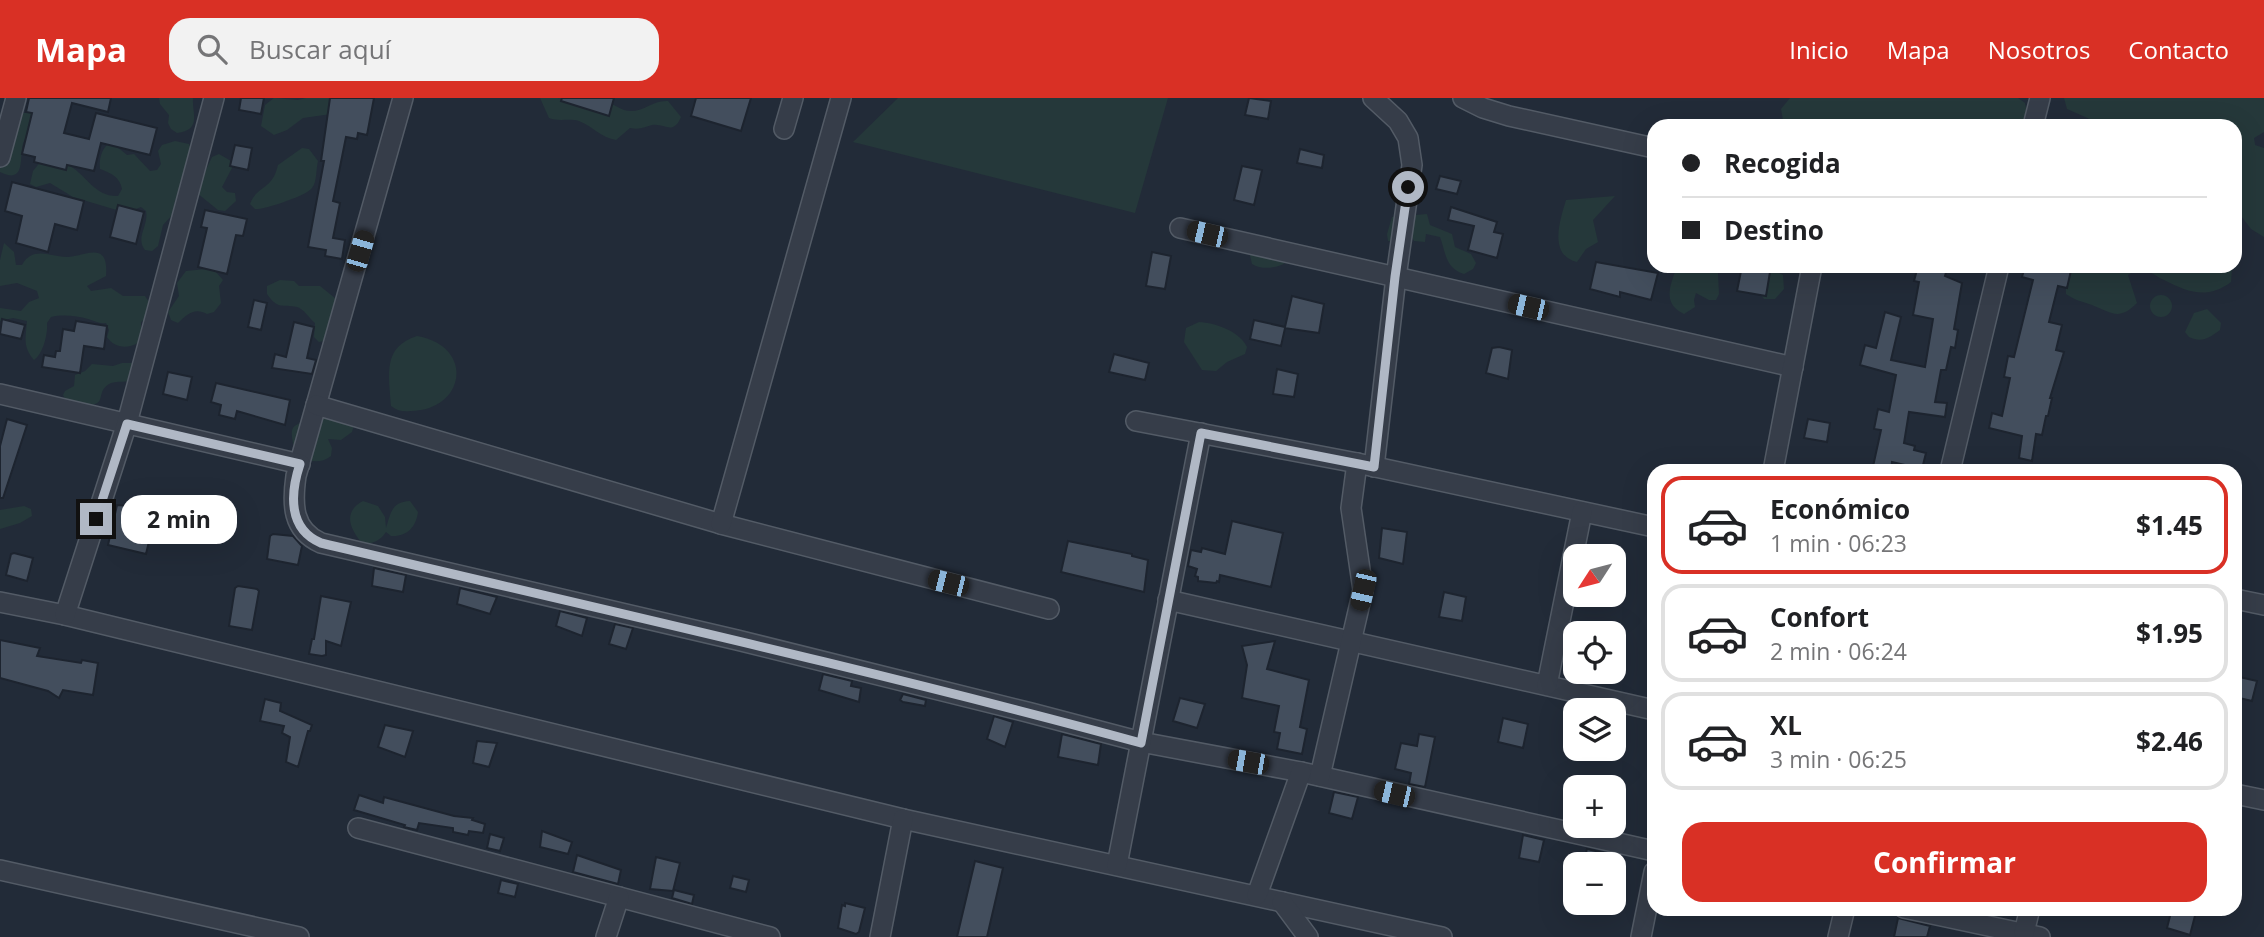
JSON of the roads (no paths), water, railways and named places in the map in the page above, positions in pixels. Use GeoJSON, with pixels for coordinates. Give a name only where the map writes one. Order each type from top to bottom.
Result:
{"type":"FeatureCollection","features":[{"type":"Feature","properties":{"kind":"street"},"geometry":{"type":"LineString","coordinates":[[0,157],[16,98]]}},
{"type":"Feature","properties":{"kind":"street"},"geometry":{"type":"LineString","coordinates":[[65,615],[127,424],[214,98]]}},
{"type":"Feature","properties":{"kind":"street"},"geometry":{"type":"LineString","coordinates":[[404,98],[316,405],[294,492],[293,503],[300,528],[310,538],[321,543],[737,640],[1141,743],[1311,774],[1647,849]]}},
{"type":"Feature","properties":{"kind":"street"},"geometry":{"type":"LineString","coordinates":[[783,128],[793,98]]}},
{"type":"Feature","properties":{"kind":"street"},"geometry":{"type":"LineString","coordinates":[[721,524],[841,98]]}},
{"type":"Feature","properties":{"kind":"street"},"geometry":{"type":"LineString","coordinates":[[1257,895],[1311,774],[1363,590],[1351,508],[1366,465],[1412,165],[1408,138],[1403,129],[1373,98]]}},
{"type":"Feature","properties":{"kind":"street"},"geometry":{"type":"LineString","coordinates":[[1463,98],[1509,116],[1647,146]]}},
{"type":"Feature","properties":{"kind":"street"},"geometry":{"type":"LineString","coordinates":[[2035,119],[2040,98]]}},
{"type":"Feature","properties":{"kind":"street"},"geometry":{"type":"LineString","coordinates":[[1180,228],[1793,367]]}},
{"type":"Feature","properties":{"kind":"street"},"geometry":{"type":"LineString","coordinates":[[1774,464],[1811,273]]}},
{"type":"Feature","properties":{"kind":"street"},"geometry":{"type":"LineString","coordinates":[[1952,464],[1997,273]]}},
{"type":"Feature","properties":{"kind":"street"},"geometry":{"type":"LineString","coordinates":[[0,394],[300,464]]}},
{"type":"Feature","properties":{"kind":"street"},"geometry":{"type":"LineString","coordinates":[[316,405],[721,524],[1049,609]]}},
{"type":"Feature","properties":{"kind":"street"},"geometry":{"type":"LineString","coordinates":[[1136,421],[1366,465],[1647,526]]}},
{"type":"Feature","properties":{"kind":"street"},"geometry":{"type":"LineString","coordinates":[[1117,865],[1201,433]]}},
{"type":"Feature","properties":{"kind":"street"},"geometry":{"type":"LineString","coordinates":[[1547,685],[1582,512]]}},
{"type":"Feature","properties":{"kind":"street"},"geometry":{"type":"LineString","coordinates":[[1168,600],[1647,708]]}},
{"type":"Feature","properties":{"kind":"street"},"geometry":{"type":"LineString","coordinates":[[2242,600],[2264,605]]}},
{"type":"Feature","properties":{"kind":"street"},"geometry":{"type":"LineString","coordinates":[[0,602],[65,615],[903,818],[1442,937]]}},
{"type":"Feature","properties":{"kind":"street"},"geometry":{"type":"LineString","coordinates":[[2242,795],[2264,800]]}},
{"type":"Feature","properties":{"kind":"street"},"geometry":{"type":"LineString","coordinates":[[880,937],[903,818]]}},
{"type":"Feature","properties":{"kind":"street"},"geometry":{"type":"LineString","coordinates":[[358,828],[770,937]]}},
{"type":"Feature","properties":{"kind":"street"},"geometry":{"type":"LineString","coordinates":[[0,870],[218,928],[299,937]]}},
{"type":"Feature","properties":{"kind":"street"},"geometry":{"type":"LineString","coordinates":[[606,937],[619,897]]}},
{"type":"Feature","properties":{"kind":"street"},"geometry":{"type":"LineString","coordinates":[[1282,901],[1308,937]]}},
{"type":"Feature","properties":{"kind":"street"},"geometry":{"type":"LineString","coordinates":[[1641,937],[1647,907]]}},
{"type":"Feature","properties":{"kind":"street"},"geometry":{"type":"LineString","coordinates":[[1838,937],[1843,916]]}},
{"type":"Feature","properties":{"kind":"street"},"geometry":{"type":"LineString","coordinates":[[1942,916],[2032,935],[2031,916]]}}]}
